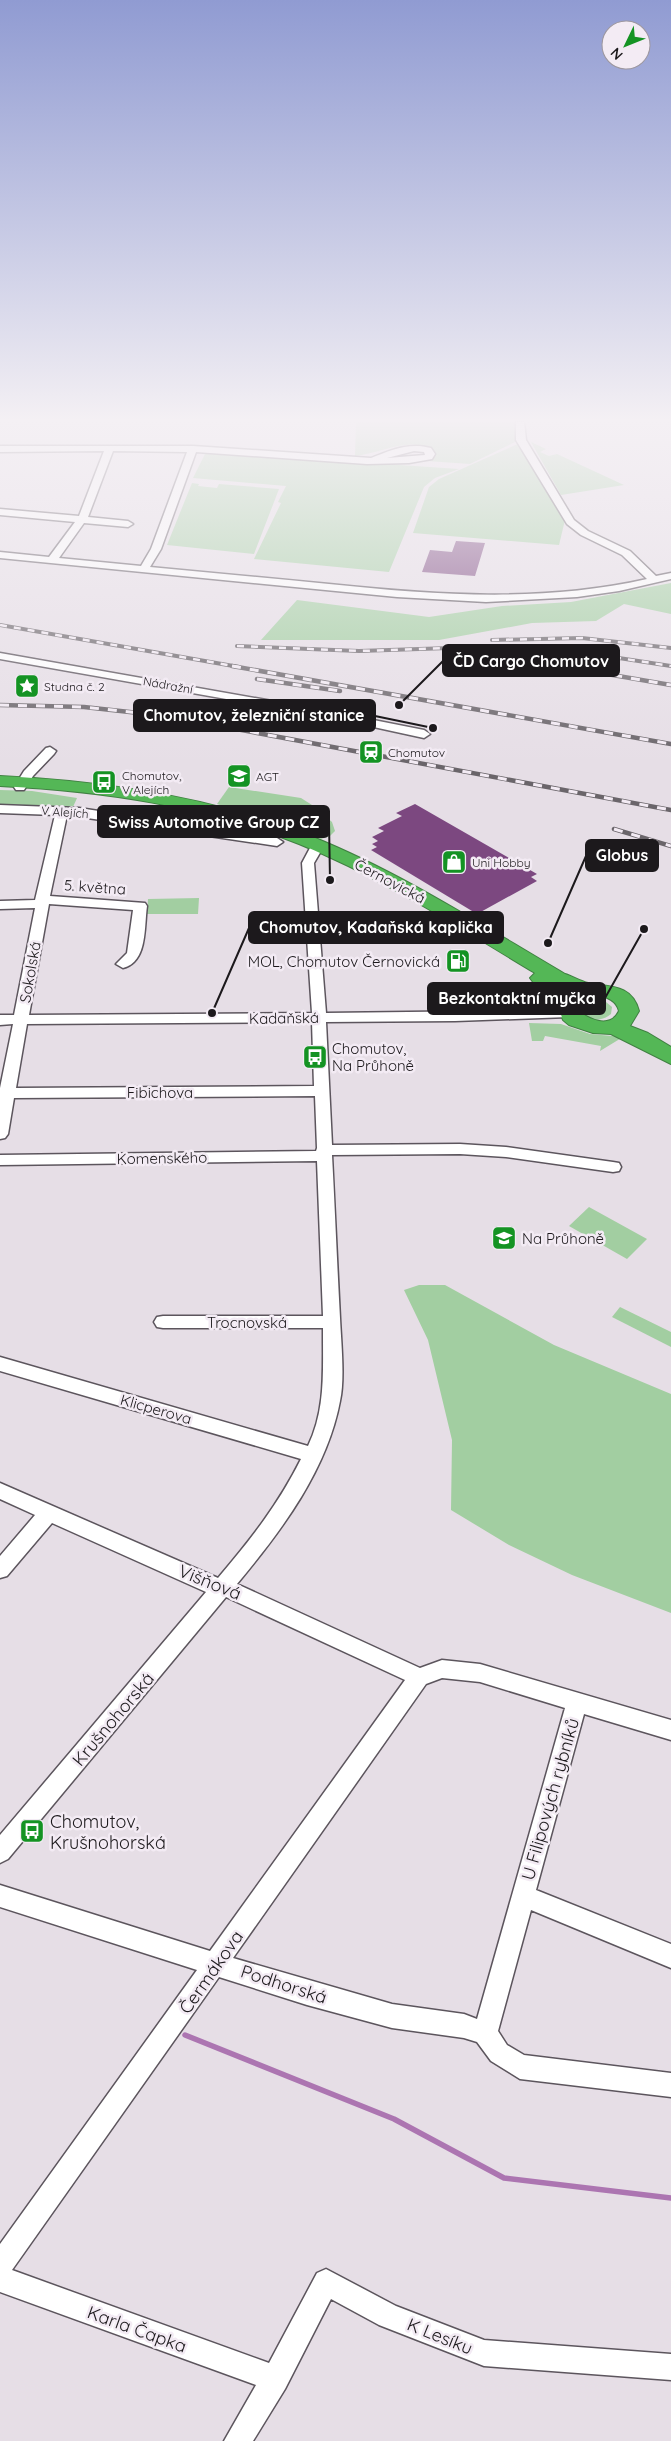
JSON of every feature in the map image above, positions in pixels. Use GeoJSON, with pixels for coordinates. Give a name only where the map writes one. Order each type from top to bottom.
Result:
{"type":"FeatureCollection","features":[{"type":"Feature","properties":{"kind":"highway"},"geometry":{"type":"LineString","coordinates":[[0,781],[111,796],[177,808],[247,826],[318,849]]}},
{"type":"Feature","properties":{"kind":"highway"},"geometry":{"type":"LineString","coordinates":[[0,786],[21,784]]}},
{"type":"Feature","properties":{"kind":"highway","name":"Černovická"},"geometry":{"type":"LineString","coordinates":[[318,849],[407,889],[558,978],[587,990],[608,991],[620,996],[629,1006],[620,1022],[594,1028],[576,1021],[550,984],[366,875],[318,849]]}},
{"type":"Feature","properties":{"kind":"highway"},"geometry":{"type":"LineString","coordinates":[[568,1008],[571,997],[587,990]]}},
{"type":"Feature","properties":{"kind":"highway"},"geometry":{"type":"LineString","coordinates":[[620,1022],[671,1047]]}},
{"type":"Feature","properties":{"kind":"highway","name":"Černovická"},"geometry":{"type":"LineString","coordinates":[[620,1022],[640,1038],[671,1057]]}},
{"type":"Feature","properties":{"kind":"street"},"geometry":{"type":"LineString","coordinates":[[52,560],[70,536]]}},
{"type":"Feature","properties":{"kind":"street"},"geometry":{"type":"LineString","coordinates":[[144,569],[155,551],[161,536]]}},
{"type":"Feature","properties":{"kind":"street"},"geometry":{"type":"LineString","coordinates":[[587,536],[628,554],[654,580]]}},
{"type":"Feature","properties":{"kind":"street"},"geometry":{"type":"LineString","coordinates":[[0,555],[397,594],[486,599],[562,596],[612,589],[671,576]]}},
{"type":"Feature","properties":{"kind":"street","name":"Nádražní"},"geometry":{"type":"LineString","coordinates":[[0,656],[323,713],[424,734]]}},
{"type":"Feature","properties":{"kind":"street"},"geometry":{"type":"LineString","coordinates":[[21,784],[50,751]]}},
{"type":"Feature","properties":{"kind":"street","name":"V Alejích"},"geometry":{"type":"LineString","coordinates":[[0,809],[62,811],[150,822],[278,842]]}},
{"type":"Feature","properties":{"kind":"street","name":"Sokolská"},"geometry":{"type":"LineString","coordinates":[[0,1134],[4,1093],[21,1020],[42,902],[62,811]]}},
{"type":"Feature","properties":{"kind":"street"},"geometry":{"type":"LineString","coordinates":[[225,1587],[267,1534],[292,1496],[323,1434],[332,1399],[331,1322],[320,1091],[319,1017],[308,863],[318,849]]}},
{"type":"Feature","properties":{"kind":"street","name":"5. května"},"geometry":{"type":"LineString","coordinates":[[42,902],[67,900],[108,905],[140,906],[134,954],[123,964]]}},
{"type":"Feature","properties":{"kind":"street"},"geometry":{"type":"LineString","coordinates":[[0,905],[42,902]]}},
{"type":"Feature","properties":{"kind":"street","name":"Kadaňská"},"geometry":{"type":"LineString","coordinates":[[0,1020],[534,1015],[568,1008]]}},
{"type":"Feature","properties":{"kind":"street","name":"Fibichova"},"geometry":{"type":"LineString","coordinates":[[4,1093],[320,1091]]}},
{"type":"Feature","properties":{"kind":"street"},"geometry":{"type":"LineString","coordinates":[[323,1153],[506,1152],[613,1167]]}},
{"type":"Feature","properties":{"kind":"street","name":"Komenského"},"geometry":{"type":"LineString","coordinates":[[0,1160],[323,1153]]}},
{"type":"Feature","properties":{"kind":"street","name":"Trocnovská"},"geometry":{"type":"LineString","coordinates":[[163,1322],[331,1322]]}},
{"type":"Feature","properties":{"kind":"street","name":"Klicperova"},"geometry":{"type":"LineString","coordinates":[[0,1364],[313,1455]]}},
{"type":"Feature","properties":{"kind":"street","name":"Višňová"},"geometry":{"type":"LineString","coordinates":[[0,1491],[213,1586],[225,1587],[419,1677]]}},
{"type":"Feature","properties":{"kind":"street"},"geometry":{"type":"LineString","coordinates":[[0,1570],[49,1512]]}},
{"type":"Feature","properties":{"kind":"street","name":"Krušnohorská"},"geometry":{"type":"LineString","coordinates":[[0,1852],[225,1587]]}},
{"type":"Feature","properties":{"kind":"street","name":"U Filipových rybníků"},"geometry":{"type":"LineString","coordinates":[[419,1677],[442,1669],[480,1673],[671,1730]]}},
{"type":"Feature","properties":{"kind":"street","name":"Čermákova"},"geometry":{"type":"LineString","coordinates":[[0,2266],[419,1677]]}},
{"type":"Feature","properties":{"kind":"street","name":"U Filipových rybníků"},"geometry":{"type":"LineString","coordinates":[[485,2033],[577,1703]]}},
{"type":"Feature","properties":{"kind":"street","name":"U Filipových rybníků"},"geometry":{"type":"LineString","coordinates":[[522,1895],[671,1956]]}},
{"type":"Feature","properties":{"kind":"street","name":"Podhorská"},"geometry":{"type":"LineString","coordinates":[[0,1896],[307,1992],[392,2016],[464,2026],[485,2033]]}},
{"type":"Feature","properties":{"kind":"street"},"geometry":{"type":"LineString","coordinates":[[485,2033],[499,2053],[520,2067],[671,2085]]}},
{"type":"Feature","properties":{"kind":"street","name":"Karla Čapka"},"geometry":{"type":"LineString","coordinates":[[0,2279],[275,2379]]}},
{"type":"Feature","properties":{"kind":"street","name":"K Lesíku"},"geometry":{"type":"LineString","coordinates":[[275,2379],[326,2282],[388,2316],[484,2353],[671,2367]]}},
{"type":"Feature","properties":{"kind":"street"},"geometry":{"type":"LineString","coordinates":[[238,2441],[275,2379]]}},
{"type":"Feature","properties":{"kind":"green space"},"geometry":{"type":"Polygon","coordinates":[[[171,536],[261,536],[254,554],[167,545],[171,536]]]}},
{"type":"Feature","properties":{"kind":"green space"},"geometry":{"type":"Polygon","coordinates":[[[265,536],[404,536],[389,572],[254,559],[265,536]]]}},
{"type":"Feature","properties":{"kind":"green space"},"geometry":{"type":"Polygon","coordinates":[[[448,536],[561,536],[559,545],[448,536]]]}},
{"type":"Feature","properties":{"kind":"green space"},"geometry":{"type":"Polygon","coordinates":[[[671,583],[671,614],[624,604],[596,621],[532,623],[439,640],[261,640],[297,600],[429,617],[502,606],[571,602],[671,583]]]}},
{"type":"Feature","properties":{"kind":"green space"},"geometry":{"type":"Polygon","coordinates":[[[229,787],[301,798],[332,822],[335,831],[330,836],[321,839],[217,804],[229,787]]]}},
{"type":"Feature","properties":{"kind":"green space"},"geometry":{"type":"Polygon","coordinates":[[[0,790],[32,791],[77,798],[73,807],[0,804],[0,790]]]}},
{"type":"Feature","properties":{"kind":"green space"},"geometry":{"type":"Polygon","coordinates":[[[199,898],[198,914],[147,914],[148,899],[199,898]]]}},
{"type":"Feature","properties":{"kind":"green space"},"geometry":{"type":"Polygon","coordinates":[[[596,999],[606,1002],[612,1007],[611,1014],[604,1018],[592,1019],[581,1012],[580,1008],[583,1002],[596,999]]]}},
{"type":"Feature","properties":{"kind":"green space"},"geometry":{"type":"Polygon","coordinates":[[[529,1023],[561,1024],[590,1034],[623,1037],[600,1051],[601,1046],[545,1036],[543,1041],[532,1041],[529,1023]]]}},
{"type":"Feature","properties":{"kind":"green space"},"geometry":{"type":"Polygon","coordinates":[[[589,1207],[647,1239],[627,1259],[569,1226],[589,1207]]]}},
{"type":"Feature","properties":{"kind":"green space"},"geometry":{"type":"Polygon","coordinates":[[[419,1285],[445,1285],[554,1345],[671,1394],[671,1613],[572,1575],[509,1545],[451,1510],[452,1440],[428,1340],[404,1290],[419,1285]]]}},
{"type":"Feature","properties":{"kind":"green space"},"geometry":{"type":"Polygon","coordinates":[[[620,1307],[671,1332],[671,1347],[612,1317],[620,1307]]]}},
{"type":"Feature","properties":{"kind":"building"},"geometry":{"type":"Polygon","coordinates":[[[456,541],[485,543],[475,576],[422,572],[430,550],[452,552],[456,541]]]}},
{"type":"Feature","properties":{"kind":"building","name":"Uni Hobby"},"geometry":{"type":"Polygon","coordinates":[[[415,804],[537,874],[531,877],[537,881],[477,914],[371,850],[377,847],[372,844],[378,841],[372,837],[384,831],[378,828],[402,816],[396,813],[415,804]]]}},
{"type":"Feature","properties":{"kind":"waterway"},"geometry":{"type":"LineString","coordinates":[[185,2035],[394,2119],[504,2178],[671,2198]]}},
{"type":"Feature","properties":{"kind":"railway"},"geometry":{"type":"LineString","coordinates":[[0,625],[239,667]]}},
{"type":"Feature","properties":{"kind":"railway"},"geometry":{"type":"LineString","coordinates":[[492,640],[582,638],[671,648]]}},
{"type":"Feature","properties":{"kind":"railway"},"geometry":{"type":"LineString","coordinates":[[237,646],[359,651],[511,646],[554,648],[671,666]]}},
{"type":"Feature","properties":{"kind":"railway"},"geometry":{"type":"LineString","coordinates":[[458,654],[567,667]]}},
{"type":"Feature","properties":{"kind":"railway"},"geometry":{"type":"LineString","coordinates":[[232,666],[671,744]]}},
{"type":"Feature","properties":{"kind":"railway"},"geometry":{"type":"LineString","coordinates":[[560,666],[671,685]]}},
{"type":"Feature","properties":{"kind":"railway"},"geometry":{"type":"LineString","coordinates":[[257,679],[340,691]]}},
{"type":"Feature","properties":{"kind":"railway"},"geometry":{"type":"LineString","coordinates":[[0,705],[84,707],[166,716],[671,810]]}},
{"type":"Feature","properties":{"kind":"railway"},"geometry":{"type":"LineString","coordinates":[[614,829],[671,846]]}},
{"type":"Feature","properties":{"kind":"place","name":"Studna č. 2"},"geometry":{"type":"Point","coordinates":[27,686]}},
{"type":"Feature","properties":{"kind":"place","name":"ČD Cargo Chomutov"},"geometry":{"type":"Point","coordinates":[399,705]}},
{"type":"Feature","properties":{"kind":"place","name":"Chomutov, železniční stanice"},"geometry":{"type":"Point","coordinates":[433,728]}},
{"type":"Feature","properties":{"kind":"place","name":"Chomutov"},"geometry":{"type":"Point","coordinates":[371,752]}},
{"type":"Feature","properties":{"kind":"place","name":"AGT"},"geometry":{"type":"Point","coordinates":[239,776]}},
{"type":"Feature","properties":{"kind":"place","name":"Chomutov, V Alejích"},"geometry":{"type":"Point","coordinates":[104,782]}},
{"type":"Feature","properties":{"kind":"place","name":"Uni Hobby"},"geometry":{"type":"Point","coordinates":[454,862]}},
{"type":"Feature","properties":{"kind":"place","name":"Swiss Automotive Group CZ"},"geometry":{"type":"Point","coordinates":[330,880]}},
{"type":"Feature","properties":{"kind":"place","name":"Bezkontaktní myčka"},"geometry":{"type":"Point","coordinates":[644,929]}},
{"type":"Feature","properties":{"kind":"place","name":"Globus"},"geometry":{"type":"Point","coordinates":[548,943]}},
{"type":"Feature","properties":{"kind":"place","name":"MOL, Chomutov Černovická"},"geometry":{"type":"Point","coordinates":[458,961]}},
{"type":"Feature","properties":{"kind":"place","name":"Chomutov, Kadaňská kaplička"},"geometry":{"type":"Point","coordinates":[212,1013]}},
{"type":"Feature","properties":{"kind":"place","name":"Chomutov, Na Průhoně"},"geometry":{"type":"Point","coordinates":[315,1057]}},
{"type":"Feature","properties":{"kind":"place","name":"Na Průhoně"},"geometry":{"type":"Point","coordinates":[504,1238]}},
{"type":"Feature","properties":{"kind":"place","name":"Chomutov, Krušnohorská"},"geometry":{"type":"Point","coordinates":[32,1831]}}]}
